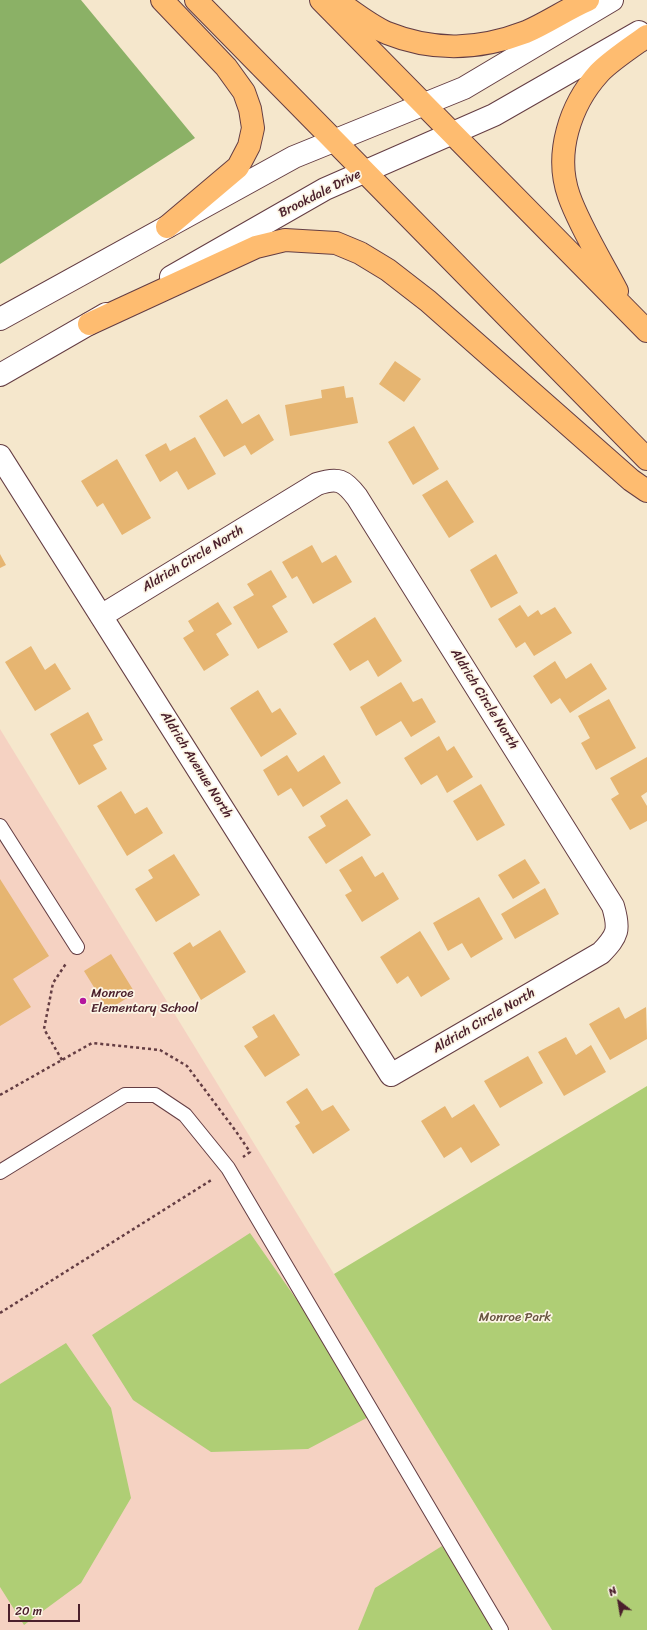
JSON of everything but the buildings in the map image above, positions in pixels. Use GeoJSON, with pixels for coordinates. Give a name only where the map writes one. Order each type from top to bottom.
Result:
{"type":"FeatureCollection","features":[{"type":"Feature","properties":{"kind":"highway"},"geometry":{"type":"LineString","coordinates":[[162,0],[226,67],[244,92],[250,109],[253,128],[249,146],[238,166],[167,227]]}},
{"type":"Feature","properties":{"kind":"highway"},"geometry":{"type":"LineString","coordinates":[[196,0],[647,459]]}},
{"type":"Feature","properties":{"kind":"highway"},"geometry":{"type":"LineString","coordinates":[[321,0],[647,331]]}},
{"type":"Feature","properties":{"kind":"highway"},"geometry":{"type":"LineString","coordinates":[[336,0],[386,32],[411,41],[439,46],[466,47],[497,41],[526,31],[588,0]]}},
{"type":"Feature","properties":{"kind":"highway"},"geometry":{"type":"LineString","coordinates":[[626,310],[569,196],[564,168],[567,132],[574,110],[585,90],[600,71],[647,36]]}},
{"type":"Feature","properties":{"kind":"highway"},"geometry":{"type":"LineString","coordinates":[[90,324],[256,246],[285,240],[336,243],[360,253],[388,270],[428,301],[631,480],[647,491]]}},
{"type":"Feature","properties":{"kind":"street"},"geometry":{"type":"LineString","coordinates":[[0,319],[294,158],[464,88],[612,0]]}},
{"type":"Feature","properties":{"kind":"street","name":"Brookdale Drive"},"geometry":{"type":"LineString","coordinates":[[0,375],[325,189],[363,171],[494,115],[647,27]]}},
{"type":"Feature","properties":{"kind":"street","name":"Aldrich Avenue North"},"geometry":{"type":"LineString","coordinates":[[0,456],[391,1075]]}},
{"type":"Feature","properties":{"kind":"street","name":"Aldrich Circle North"},"geometry":{"type":"LineString","coordinates":[[101,616],[317,484],[331,479],[347,484],[357,497],[613,906],[618,923],[613,940],[601,953],[391,1075]]}},
{"type":"Feature","properties":{"kind":"lane"},"geometry":{"type":"LineString","coordinates":[[0,826],[77,947]]}},
{"type":"Feature","properties":{"kind":"lane"},"geometry":{"type":"LineString","coordinates":[[0,1172],[125,1095],[155,1095],[185,1115],[228,1168],[501,1630]]}},
{"type":"Feature","properties":{"kind":"path"},"geometry":{"type":"LineString","coordinates":[[62,1060],[44,1029],[53,983],[77,947]]}},
{"type":"Feature","properties":{"kind":"path"},"geometry":{"type":"LineString","coordinates":[[0,1313],[205,1184]]}},
{"type":"Feature","properties":{"kind":"shaded area","name":"Monroe Elementary School"},"geometry":{"type":"Polygon","coordinates":[[[0,729],[334,1274],[552,1630],[0,1630],[0,729]]]}},
{"type":"Feature","properties":{"kind":"green space"},"geometry":{"type":"Polygon","coordinates":[[[0,0],[81,0],[195,138],[0,264],[0,0]]]}},
{"type":"Feature","properties":{"kind":"green space","name":"Monroe Park"},"geometry":{"type":"Polygon","coordinates":[[[647,1086],[647,1630],[552,1630],[334,1274],[647,1086]]]}},
{"type":"Feature","properties":{"kind":"green space"},"geometry":{"type":"Polygon","coordinates":[[[250,1233],[376,1413],[308,1449],[211,1452],[133,1400],[92,1335],[250,1233]]]}},
{"type":"Feature","properties":{"kind":"green space"},"geometry":{"type":"Polygon","coordinates":[[[66,1343],[111,1408],[131,1498],[81,1583],[24,1625],[0,1587],[0,1384],[66,1343]]]}},
{"type":"Feature","properties":{"kind":"green space"},"geometry":{"type":"Polygon","coordinates":[[[442,1546],[498,1630],[358,1630],[375,1588],[442,1546]]]}},
{"type":"Feature","properties":{"kind":"place","name":"Monroe Elementary School"},"geometry":{"type":"Point","coordinates":[83,1001]}}]}
